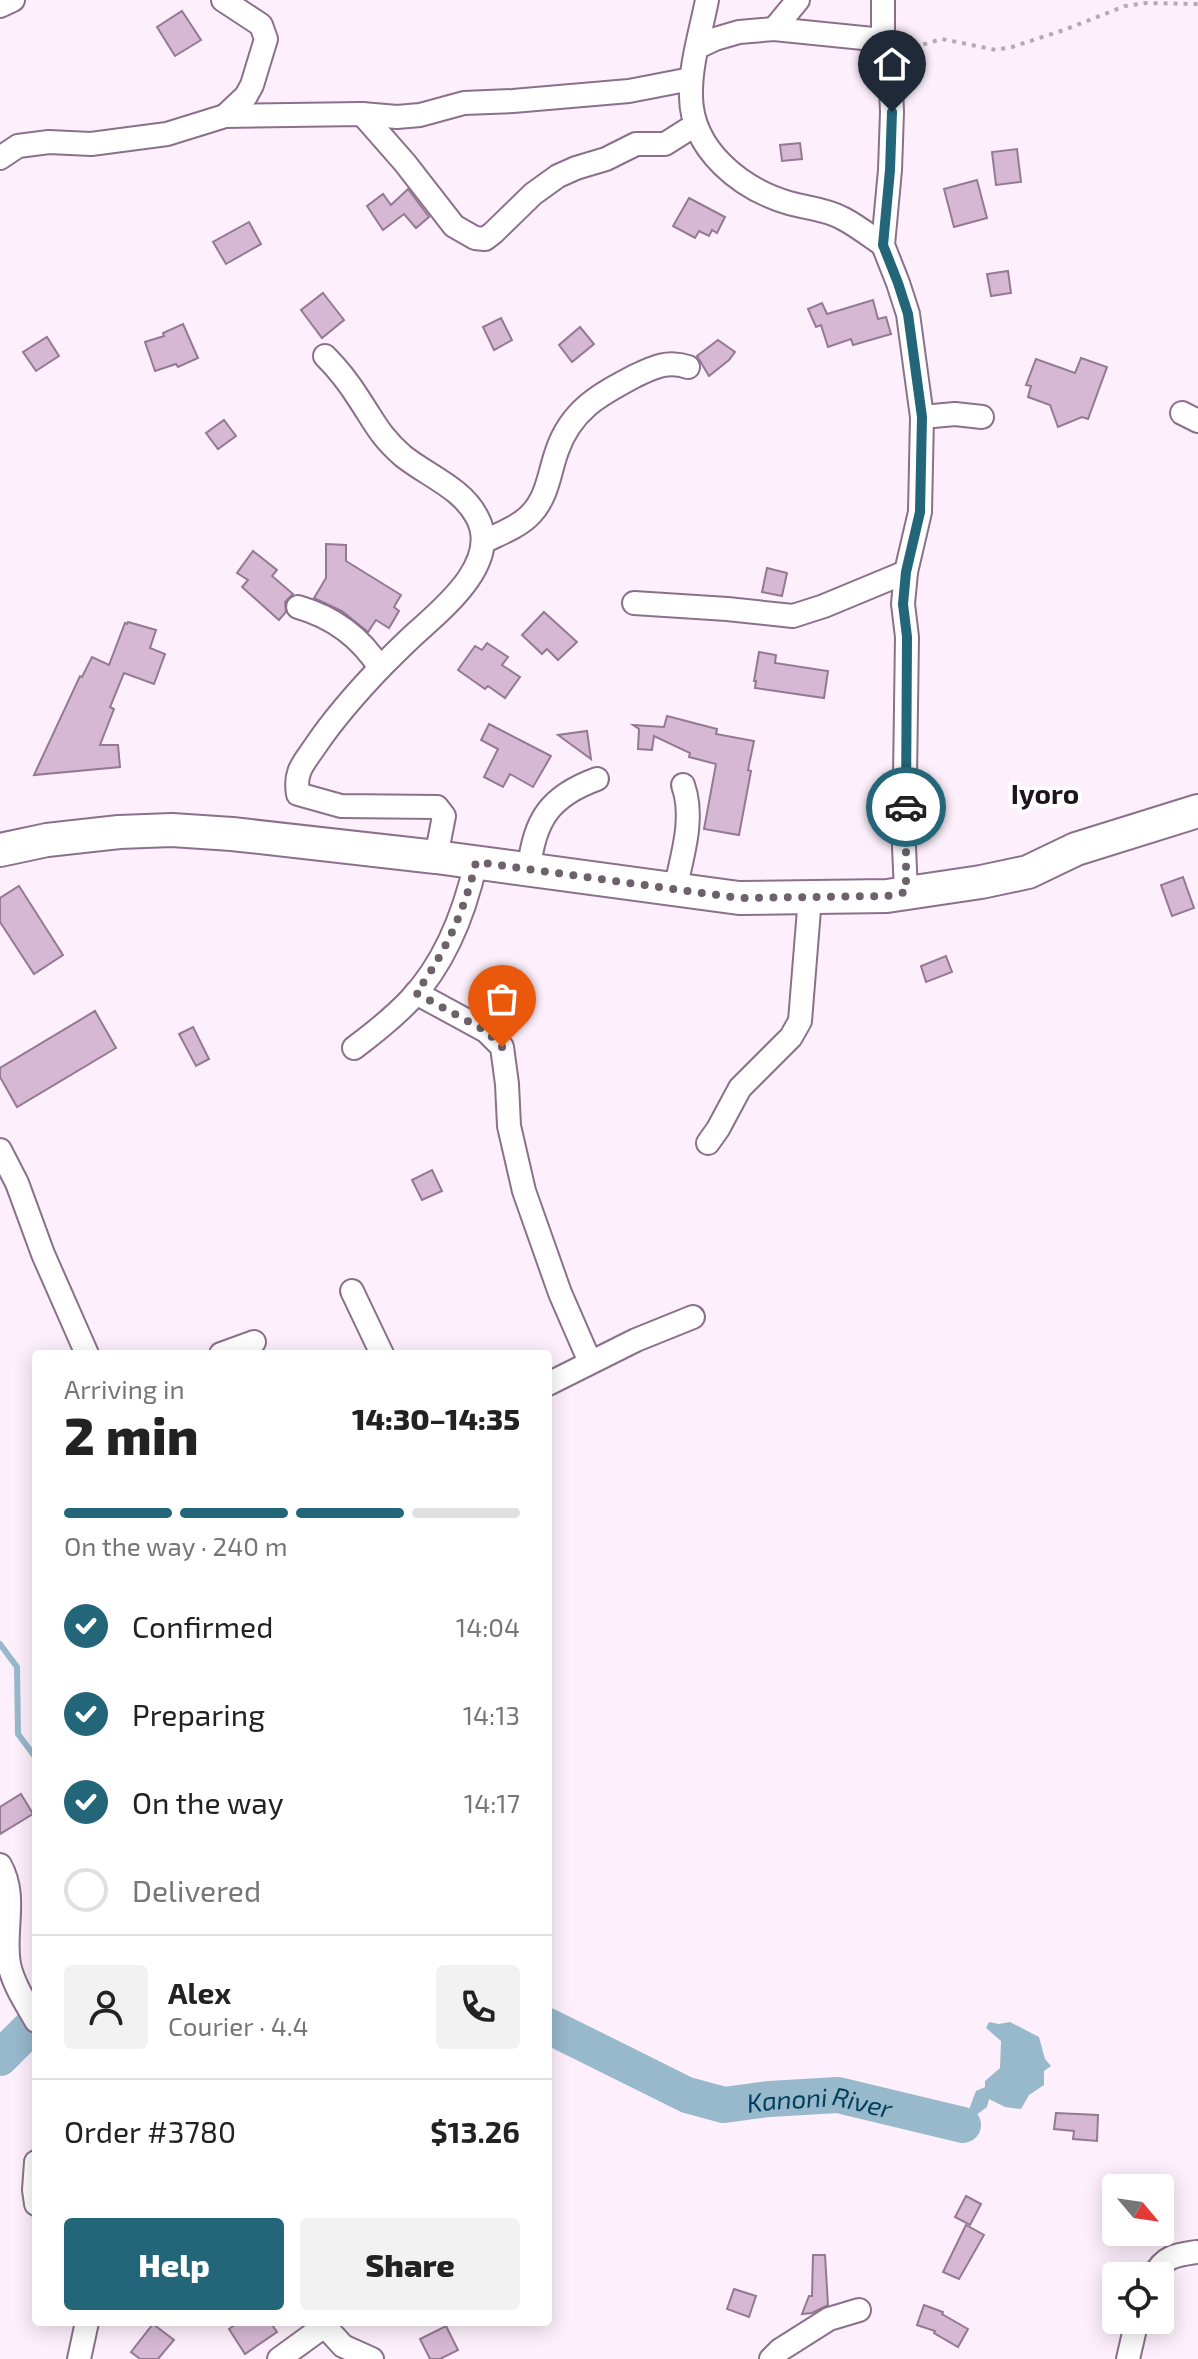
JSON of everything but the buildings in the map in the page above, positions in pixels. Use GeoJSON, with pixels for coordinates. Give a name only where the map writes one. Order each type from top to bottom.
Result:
{"type":"FeatureCollection","features":[{"type":"Feature","properties":{"kind":"highway"},"geometry":{"type":"LineString","coordinates":[[0,850],[104,833],[172,830],[436,857],[739,898],[887,896],[1028,872],[1076,849],[1198,811]]}},
{"type":"Feature","properties":{"kind":"street"},"geometry":{"type":"LineString","coordinates":[[0,6],[13,0]]}},
{"type":"Feature","properties":{"kind":"street"},"geometry":{"type":"LineString","coordinates":[[223,0],[261,25],[266,39],[252,85],[246,96],[225,116]]}},
{"type":"Feature","properties":{"kind":"street"},"geometry":{"type":"LineString","coordinates":[[707,0],[691,79],[691,100],[695,125],[709,149],[724,166],[756,190],[841,217],[883,245]]}},
{"type":"Feature","properties":{"kind":"street"},"geometry":{"type":"LineString","coordinates":[[774,29],[798,0]]}},
{"type":"Feature","properties":{"kind":"street"},"geometry":{"type":"LineString","coordinates":[[883,0],[892,134],[883,245],[908,314],[922,417],[920,512],[906,572],[903,604],[907,637],[906,892]]}},
{"type":"Feature","properties":{"kind":"street"},"geometry":{"type":"LineString","coordinates":[[698,47],[739,32],[774,29],[885,48]]}},
{"type":"Feature","properties":{"kind":"street"},"geometry":{"type":"LineString","coordinates":[[0,158],[18,146],[49,142],[91,144],[167,134],[225,116],[362,114],[397,117],[420,115],[464,103],[603,94],[691,79]]}},
{"type":"Feature","properties":{"kind":"street"},"geometry":{"type":"LineString","coordinates":[[362,114],[454,226],[475,238],[485,239],[533,194],[558,176],[606,159],[636,144],[665,144],[695,125]]}},
{"type":"Feature","properties":{"kind":"street"},"geometry":{"type":"LineString","coordinates":[[325,356],[359,398],[380,434],[405,457],[461,496],[478,518],[483,542],[476,566],[448,605],[380,668],[327,728],[298,770],[298,794],[341,806],[437,807],[444,816],[436,857]]}},
{"type":"Feature","properties":{"kind":"street"},"geometry":{"type":"LineString","coordinates":[[483,542],[530,515],[549,484],[556,452],[565,433],[581,410],[605,392],[652,368],[675,362],[688,367]]}},
{"type":"Feature","properties":{"kind":"street"},"geometry":{"type":"LineString","coordinates":[[922,417],[955,414],[982,417]]}},
{"type":"Feature","properties":{"kind":"street"},"geometry":{"type":"LineString","coordinates":[[634,603],[793,616],[906,572]]}},
{"type":"Feature","properties":{"kind":"street"},"geometry":{"type":"LineString","coordinates":[[298,607],[312,611],[352,635],[369,651],[380,668]]}},
{"type":"Feature","properties":{"kind":"street"},"geometry":{"type":"LineString","coordinates":[[529,869],[534,835],[554,802],[575,787],[597,779]]}},
{"type":"Feature","properties":{"kind":"street"},"geometry":{"type":"LineString","coordinates":[[675,890],[688,822],[688,799],[683,785]]}},
{"type":"Feature","properties":{"kind":"street"},"geometry":{"type":"LineString","coordinates":[[354,1048],[386,1024],[416,993],[434,968],[469,893],[476,862]]}},
{"type":"Feature","properties":{"kind":"street"},"geometry":{"type":"LineString","coordinates":[[708,1143],[740,1088],[786,1044],[800,1021],[810,897]]}},
{"type":"Feature","properties":{"kind":"street"},"geometry":{"type":"LineString","coordinates":[[416,993],[486,1031],[502,1047],[509,1126],[524,1191],[560,1293],[590,1362]]}},
{"type":"Feature","properties":{"kind":"street"},"geometry":{"type":"LineString","coordinates":[[0,1150],[17,1183],[43,1254],[85,1350]]}},
{"type":"Feature","properties":{"kind":"street"},"geometry":{"type":"LineString","coordinates":[[352,1291],[380,1350]]}},
{"type":"Feature","properties":{"kind":"street"},"geometry":{"type":"LineString","coordinates":[[552,1382],[636,1340],[693,1317]]}},
{"type":"Feature","properties":{"kind":"street"},"geometry":{"type":"LineString","coordinates":[[232,1350],[254,1342]]}},
{"type":"Feature","properties":{"kind":"street"},"geometry":{"type":"LineString","coordinates":[[0,1865],[7,1877],[11,1903],[4,1940],[18,1989],[32,2014]]}},
{"type":"Feature","properties":{"kind":"street"},"geometry":{"type":"LineString","coordinates":[[1166,2262],[1172,2256],[1196,2252]]}},
{"type":"Feature","properties":{"kind":"street"},"geometry":{"type":"LineString","coordinates":[[771,2359],[829,2319],[859,2310]]}},
{"type":"Feature","properties":{"kind":"street"},"geometry":{"type":"LineString","coordinates":[[79,2359],[86,2326]]}},
{"type":"Feature","properties":{"kind":"street"},"geometry":{"type":"LineString","coordinates":[[279,2359],[320,2326]]}},
{"type":"Feature","properties":{"kind":"street"},"geometry":{"type":"LineString","coordinates":[[324,2326],[343,2346],[372,2359]]}},
{"type":"Feature","properties":{"kind":"street"},"geometry":{"type":"LineString","coordinates":[[1128,2359],[1134,2334]]}},
{"type":"Feature","properties":{"kind":"path"},"geometry":{"type":"LineString","coordinates":[[885,48],[942,39],[996,50],[1125,6],[1146,3],[1198,4]]}},
{"type":"Feature","properties":{"kind":"water"},"geometry":{"type":"Polygon","coordinates":[[[989,2022],[1010,2022],[1039,2037],[1045,2059],[1051,2066],[1044,2071],[1044,2085],[1029,2095],[1021,2109],[1005,2107],[989,2099],[987,2107],[963,2125],[976,2091],[985,2087],[985,2081],[1000,2068],[1001,2041],[986,2028],[989,2022]]]}},
{"type":"Feature","properties":{"kind":"waterway"},"geometry":{"type":"LineString","coordinates":[[0,1644],[17,1667],[18,1734],[32,1753]]}},
{"type":"Feature","properties":{"kind":"waterway","name":"Kanoni River"},"geometry":{"type":"LineString","coordinates":[[0,2058],[32,2026]]}},
{"type":"Feature","properties":{"kind":"waterway","name":"Kanoni River"},"geometry":{"type":"LineString","coordinates":[[552,2028],[687,2095],[724,2105],[838,2095],[963,2125]]}},
{"type":"Feature","properties":{"kind":"way so far"},"geometry":{"type":"LineString","coordinates":[[502,1047],[486,1031],[416,993],[434,968],[455,928],[469,893],[476,862],[739,898],[887,896],[906,892],[906,807]]}},
{"type":"Feature","properties":{"kind":"district","name":"Iyoro"},"geometry":{"type":"Point","coordinates":[1045,793]}},
{"type":"Feature","properties":{"kind":"route"},"geometry":{"type":"LineString","coordinates":[[892,112],[883,245],[908,314],[922,417],[920,512],[906,572],[903,604],[907,637],[906,807]]}}]}
